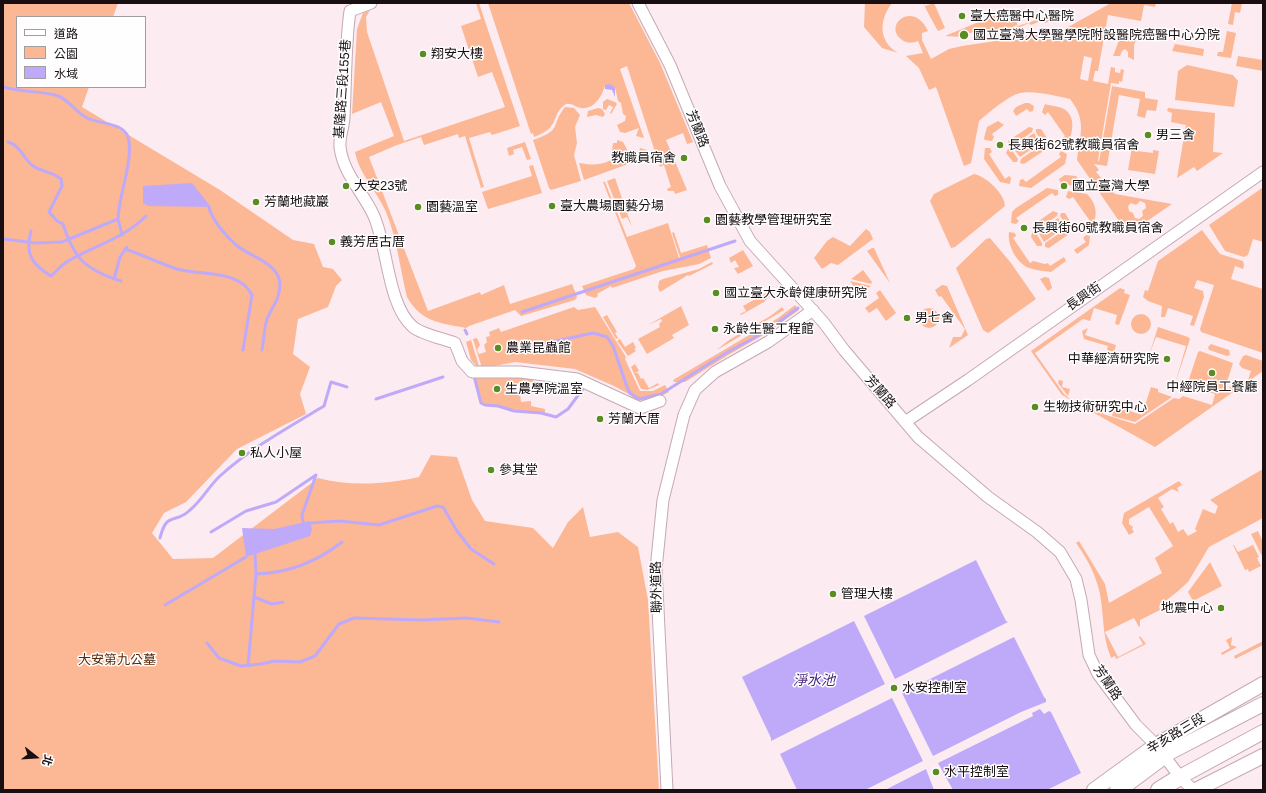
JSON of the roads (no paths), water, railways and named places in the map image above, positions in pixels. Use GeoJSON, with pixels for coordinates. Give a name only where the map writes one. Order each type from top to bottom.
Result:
{"type":"FeatureCollection","features":[{"type":"Feature","properties":{"kind":"highway"},"geometry":{"type":"LineString","coordinates":[[1118,790],[1160,750]]}},
{"type":"Feature","properties":{"kind":"highway"},"geometry":{"type":"LineString","coordinates":[[1159,790],[1180,777]]}},
{"type":"Feature","properties":{"kind":"main road","name":"辛亥路三段"},"geometry":{"type":"LineString","coordinates":[[1094,790],[1263,684]]}},
{"type":"Feature","properties":{"kind":"main road","name":"辛亥路三段"},"geometry":{"type":"LineString","coordinates":[[1160,750],[1183,745],[1263,704]]}},
{"type":"Feature","properties":{"kind":"main road"},"geometry":{"type":"LineString","coordinates":[[1180,777],[1263,732]]}},
{"type":"Feature","properties":{"kind":"main road"},"geometry":{"type":"LineString","coordinates":[[1194,790],[1263,756]]}},
{"type":"Feature","properties":{"kind":"street","name":"基隆路三段155巷"},"geometry":{"type":"LineString","coordinates":[[371,3],[350,11],[347,29],[344,118],[340,146],[348,174],[373,213],[380,230],[394,292],[402,312],[413,327],[455,343],[462,361],[472,372],[520,372],[577,379],[640,408],[660,401]]}},
{"type":"Feature","properties":{"kind":"street","name":"芳蘭路"},"geometry":{"type":"LineString","coordinates":[[638,3],[670,65],[720,186],[750,241],[813,310],[844,350],[918,437],[988,497],[1037,532],[1060,552],[1076,579],[1081,600],[1089,655],[1098,674],[1136,724],[1160,750],[1180,777],[1194,790]]}},
{"type":"Feature","properties":{"kind":"street","name":"長興街"},"geometry":{"type":"LineString","coordinates":[[905,422],[968,380],[1263,172]]}},
{"type":"Feature","properties":{"kind":"street","name":"聯外道路"},"geometry":{"type":"LineString","coordinates":[[667,790],[656,569],[663,500],[677,438],[684,415],[695,390],[715,372],[768,342],[813,310]]}},
{"type":"Feature","properties":{"kind":"water"},"geometry":{"type":"Polygon","coordinates":[[[609,84],[615,87],[615,97],[612,90],[605,89],[605,85],[609,84]]]}},
{"type":"Feature","properties":{"kind":"water"},"geometry":{"type":"Polygon","coordinates":[[[192,183],[211,207],[148,206],[143,203],[143,186],[192,183]]]}},
{"type":"Feature","properties":{"kind":"water"},"geometry":{"type":"Polygon","coordinates":[[[310,521],[312,529],[310,536],[246,557],[242,528],[274,529],[310,521]]]}},
{"type":"Feature","properties":{"kind":"water"},"geometry":{"type":"Polygon","coordinates":[[[976,560],[1006,621],[1008,622],[895,679],[864,616],[976,560]]]}},
{"type":"Feature","properties":{"kind":"water","name":"淨水池"},"geometry":{"type":"Polygon","coordinates":[[[854,621],[885,684],[771,741],[771,738],[742,677],[854,621]]]}},
{"type":"Feature","properties":{"kind":"water"},"geometry":{"type":"Polygon","coordinates":[[[1014,637],[1046,699],[1046,702],[1021,712],[933,756],[902,693],[1014,637]]]}},
{"type":"Feature","properties":{"kind":"water","name":"淨水池"},"geometry":{"type":"Polygon","coordinates":[[[892,698],[923,761],[865,790],[797,790],[780,754],[892,698]]]}},
{"type":"Feature","properties":{"kind":"water"},"geometry":{"type":"Polygon","coordinates":[[[1040,709],[1044,714],[1049,711],[1051,712],[1081,773],[1047,790],[953,790],[938,763],[1033,716],[1032,713],[1040,709]]]}},
{"type":"Feature","properties":{"kind":"water"},"geometry":{"type":"Polygon","coordinates":[[[926,769],[934,790],[885,790],[926,769]]]}},
{"type":"Feature","properties":{"kind":"waterway"},"geometry":{"type":"LineString","coordinates":[[4,87],[55,95],[64,99],[87,118],[119,127],[124,130],[129,141],[129,160],[118,219]]}},
{"type":"Feature","properties":{"kind":"waterway"},"geometry":{"type":"LineString","coordinates":[[8,142],[16,146],[33,166],[61,179],[62,186],[49,212],[57,221],[63,224],[72,246],[83,262],[99,272],[121,281]]}},
{"type":"Feature","properties":{"kind":"waterway"},"geometry":{"type":"LineString","coordinates":[[209,208],[224,233],[236,245],[270,266],[279,277],[280,285],[278,296],[267,319],[262,350]]}},
{"type":"Feature","properties":{"kind":"waterway"},"geometry":{"type":"LineString","coordinates":[[31,231],[29,239],[29,252],[31,257],[44,272],[51,276],[67,261],[119,236],[138,224],[146,216]]}},
{"type":"Feature","properties":{"kind":"waterway"},"geometry":{"type":"LineString","coordinates":[[3,239],[36,243],[62,242],[118,219],[122,235]]}},
{"type":"Feature","properties":{"kind":"waterway"},"geometry":{"type":"LineString","coordinates":[[522,312],[735,241]]}},
{"type":"Feature","properties":{"kind":"waterway"},"geometry":{"type":"LineString","coordinates":[[114,279],[120,257],[127,247]]}},
{"type":"Feature","properties":{"kind":"waterway"},"geometry":{"type":"LineString","coordinates":[[125,249],[177,269],[229,277],[246,287],[252,295],[243,350]]}},
{"type":"Feature","properties":{"kind":"waterway"},"geometry":{"type":"LineString","coordinates":[[524,348],[593,333],[607,337],[613,346],[630,393],[639,399],[661,394],[726,353],[765,332],[798,308]]}},
{"type":"Feature","properties":{"kind":"waterway"},"geometry":{"type":"LineString","coordinates":[[465,330],[467,334]]}},
{"type":"Feature","properties":{"kind":"waterway"},"geometry":{"type":"LineString","coordinates":[[474,376],[481,403],[514,411],[541,413],[556,417],[568,409],[585,386]]}},
{"type":"Feature","properties":{"kind":"waterway"},"geometry":{"type":"LineString","coordinates":[[376,399],[443,377]]}},
{"type":"Feature","properties":{"kind":"waterway"},"geometry":{"type":"LineString","coordinates":[[160,538],[163,529],[169,521],[180,517],[190,510],[216,480],[244,456],[270,438],[324,406],[331,382],[347,387]]}},
{"type":"Feature","properties":{"kind":"waterway"},"geometry":{"type":"LineString","coordinates":[[303,522],[302,515],[316,475]]}},
{"type":"Feature","properties":{"kind":"waterway"},"geometry":{"type":"LineString","coordinates":[[211,532],[246,511],[276,502],[316,475]]}},
{"type":"Feature","properties":{"kind":"waterway"},"geometry":{"type":"LineString","coordinates":[[311,523],[339,521],[379,525],[437,506],[443,507],[457,531],[471,549],[494,564]]}},
{"type":"Feature","properties":{"kind":"waterway"},"geometry":{"type":"LineString","coordinates":[[256,574],[280,571],[302,565],[323,555],[342,542]]}},
{"type":"Feature","properties":{"kind":"waterway"},"geometry":{"type":"LineString","coordinates":[[248,666],[256,574],[255,554]]}},
{"type":"Feature","properties":{"kind":"waterway"},"geometry":{"type":"LineString","coordinates":[[165,605],[246,557]]}},
{"type":"Feature","properties":{"kind":"waterway"},"geometry":{"type":"LineString","coordinates":[[254,597],[272,604],[283,602]]}},
{"type":"Feature","properties":{"kind":"waterway"},"geometry":{"type":"LineString","coordinates":[[207,643],[219,658],[241,666],[274,661],[300,662],[315,656],[339,624],[354,618],[421,620],[467,618],[499,622]]}},
{"type":"Feature","properties":{"kind":"place","name":"臺大癌醫中心醫院"},"geometry":{"type":"Point","coordinates":[962,16]}},
{"type":"Feature","properties":{"kind":"place","name":"國立臺灣大學醫學院附設醫院癌醫中心分院"},"geometry":{"type":"Point","coordinates":[964,35]}},
{"type":"Feature","properties":{"kind":"place","name":"翔安大樓"},"geometry":{"type":"Point","coordinates":[423,54]}},
{"type":"Feature","properties":{"kind":"place","name":"男三舍"},"geometry":{"type":"Point","coordinates":[1148,135]}},
{"type":"Feature","properties":{"kind":"place","name":"長興街62號教職員宿舍"},"geometry":{"type":"Point","coordinates":[1000,145]}},
{"type":"Feature","properties":{"kind":"place","name":"教職員宿舍"},"geometry":{"type":"Point","coordinates":[684,158]}},
{"type":"Feature","properties":{"kind":"place","name":"大安23號"},"geometry":{"type":"Point","coordinates":[346,186]}},
{"type":"Feature","properties":{"kind":"place","name":"國立臺灣大學"},"geometry":{"type":"Point","coordinates":[1064,186]}},
{"type":"Feature","properties":{"kind":"place","name":"芳蘭地藏巖"},"geometry":{"type":"Point","coordinates":[256,202]}},
{"type":"Feature","properties":{"kind":"place","name":"臺大農場園藝分場"},"geometry":{"type":"Point","coordinates":[552,206]}},
{"type":"Feature","properties":{"kind":"place","name":"園藝溫室"},"geometry":{"type":"Point","coordinates":[418,207]}},
{"type":"Feature","properties":{"kind":"place","name":"園藝教學管理研究室"},"geometry":{"type":"Point","coordinates":[707,220]}},
{"type":"Feature","properties":{"kind":"place","name":"長興街60號教職員宿舍"},"geometry":{"type":"Point","coordinates":[1024,228]}},
{"type":"Feature","properties":{"kind":"place","name":"義芳居古厝"},"geometry":{"type":"Point","coordinates":[332,242]}},
{"type":"Feature","properties":{"kind":"place","name":"國立臺大永齡健康研究院"},"geometry":{"type":"Point","coordinates":[716,293]}},
{"type":"Feature","properties":{"kind":"place","name":"男七舍"},"geometry":{"type":"Point","coordinates":[907,318]}},
{"type":"Feature","properties":{"kind":"place","name":"永齡生醫工程館"},"geometry":{"type":"Point","coordinates":[715,329]}},
{"type":"Feature","properties":{"kind":"place","name":"農業昆蟲館"},"geometry":{"type":"Point","coordinates":[498,348]}},
{"type":"Feature","properties":{"kind":"place","name":"中華經濟研究院"},"geometry":{"type":"Point","coordinates":[1167,359]}},
{"type":"Feature","properties":{"kind":"place","name":"中經院員工餐廳"},"geometry":{"type":"Point","coordinates":[1212,373]}},
{"type":"Feature","properties":{"kind":"place","name":"生農學院溫室"},"geometry":{"type":"Point","coordinates":[497,389]}},
{"type":"Feature","properties":{"kind":"place","name":"生物技術研究中心"},"geometry":{"type":"Point","coordinates":[1035,407]}},
{"type":"Feature","properties":{"kind":"place","name":"芳蘭大厝"},"geometry":{"type":"Point","coordinates":[600,419]}},
{"type":"Feature","properties":{"kind":"place","name":"私人小屋"},"geometry":{"type":"Point","coordinates":[242,453]}},
{"type":"Feature","properties":{"kind":"place","name":"參其堂"},"geometry":{"type":"Point","coordinates":[491,470]}},
{"type":"Feature","properties":{"kind":"place","name":"管理大樓"},"geometry":{"type":"Point","coordinates":[833,594]}},
{"type":"Feature","properties":{"kind":"place","name":"地震中心"},"geometry":{"type":"Point","coordinates":[1221,608]}},
{"type":"Feature","properties":{"kind":"place","name":"水安控制室"},"geometry":{"type":"Point","coordinates":[894,688]}},
{"type":"Feature","properties":{"kind":"place","name":"水平控制室"},"geometry":{"type":"Point","coordinates":[936,772]}},
{"type":"Feature","properties":{"kind":"park label","name":"大安第九公墓"},"geometry":{"type":"Point","coordinates":[117,660]}}]}
